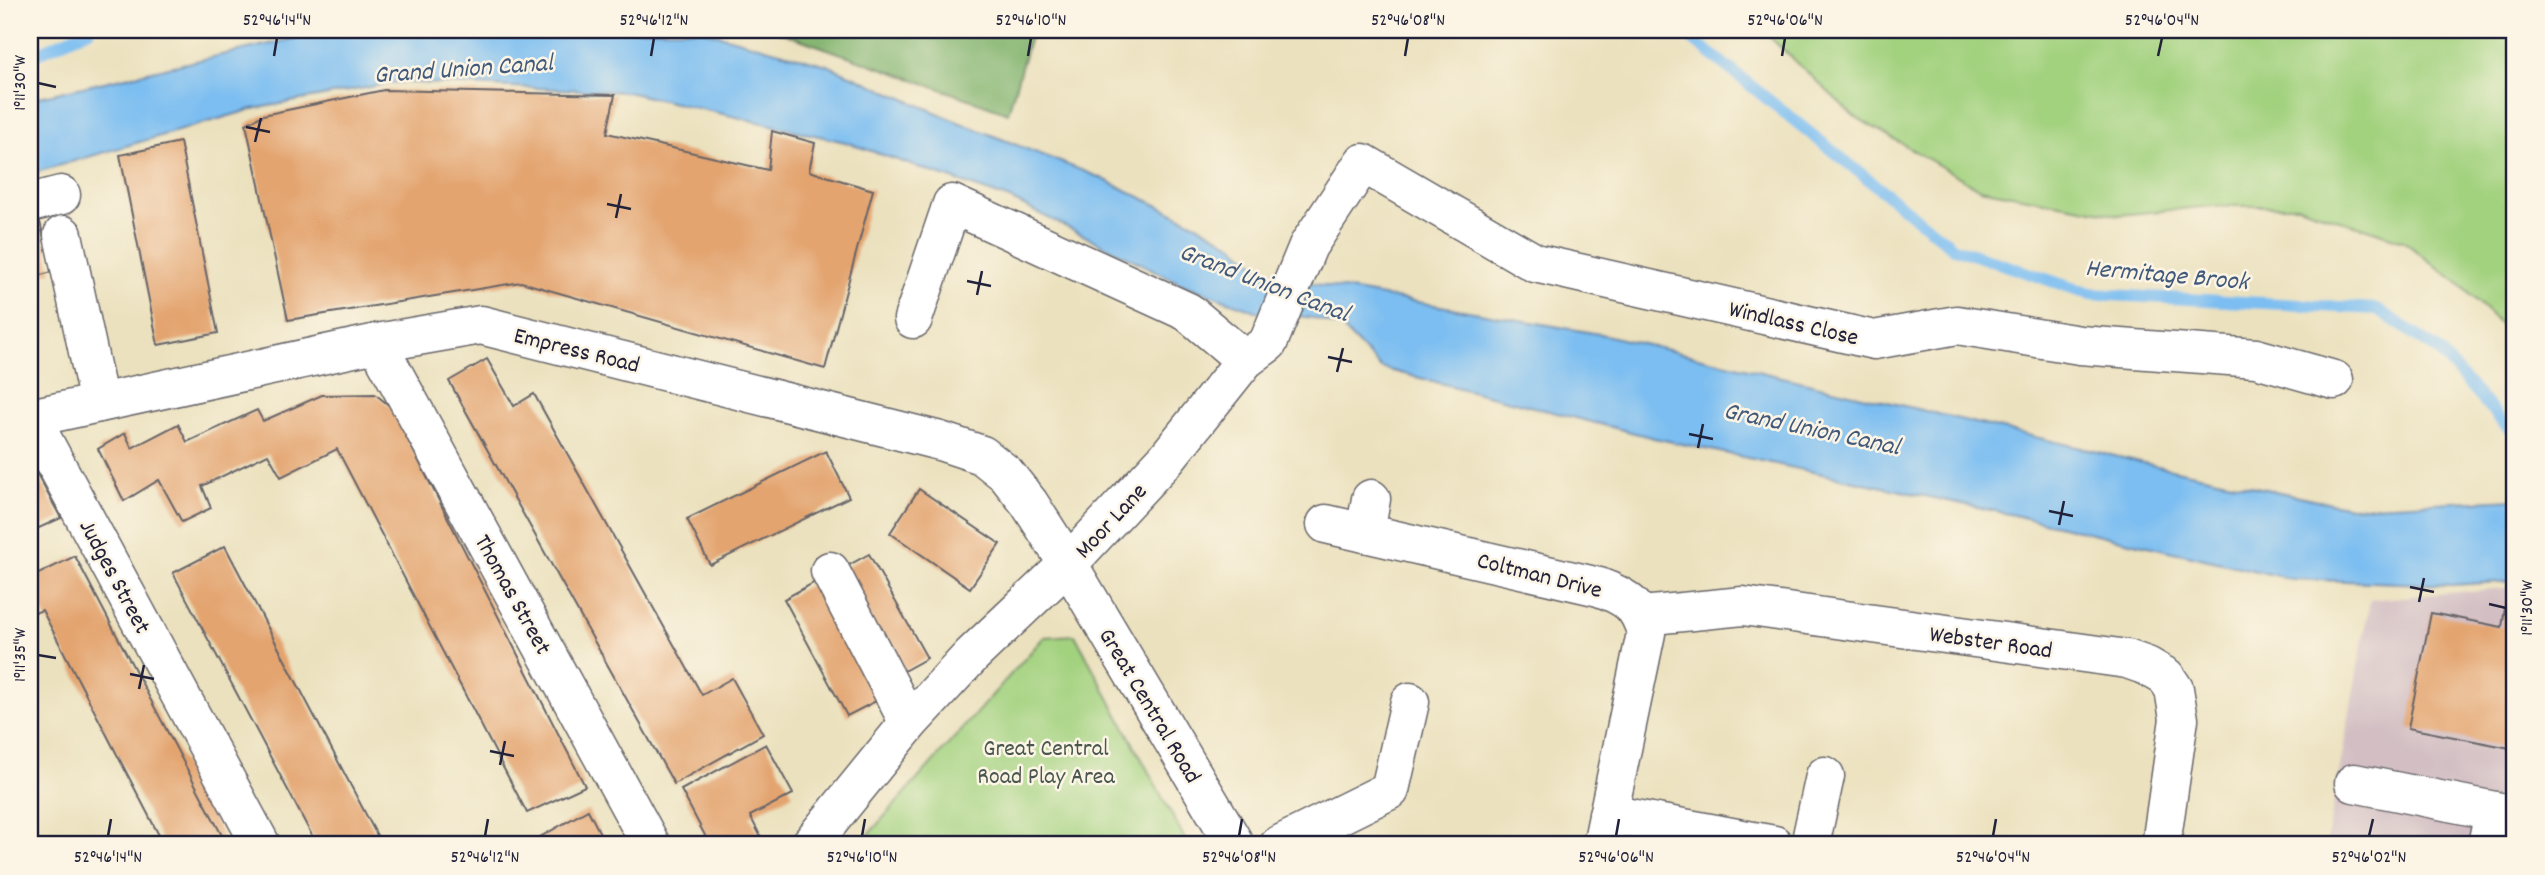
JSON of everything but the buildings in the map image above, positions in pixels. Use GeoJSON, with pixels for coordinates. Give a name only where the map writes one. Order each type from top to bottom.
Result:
{"type":"FeatureCollection","features":[{"type":"Feature","properties":{"kind":"street","name":"Moor Lane"},"geometry":{"type":"LineString","coordinates":[[810,845],[909,723],[972,655],[1068,564],[1166,459],[1257,352],[1308,246],[1363,163]]}},
{"type":"Feature","properties":{"kind":"street","name":"Windlass Close"},"geometry":{"type":"LineString","coordinates":[[1363,163],[1535,263],[1874,340],[1956,325],[2080,345],[2256,358],[2334,380]]}},
{"type":"Feature","properties":{"kind":"street"},"geometry":{"type":"LineString","coordinates":[[913,318],[952,204],[1188,313],[1257,352]]}},
{"type":"Feature","properties":{"kind":"street"},"geometry":{"type":"LineString","coordinates":[[63,234],[99,403]]}},
{"type":"Feature","properties":{"kind":"street","name":"Empress Road"},"geometry":{"type":"LineString","coordinates":[[30,418],[377,342],[481,325],[940,441],[982,455],[1006,474],[1029,503],[1068,564]]}},
{"type":"Feature","properties":{"kind":"street","name":"Thomas Street"},"geometry":{"type":"LineString","coordinates":[[377,342],[651,845]]}},
{"type":"Feature","properties":{"kind":"street","name":"Judges Street"},"geometry":{"type":"LineString","coordinates":[[30,418],[261,845]]}},
{"type":"Feature","properties":{"kind":"street","name":"Coltman Drive"},"geometry":{"type":"LineString","coordinates":[[1326,524],[1368,516],[1599,587],[1617,594],[1642,616]]}},
{"type":"Feature","properties":{"kind":"street","name":"Great Central Road"},"geometry":{"type":"LineString","coordinates":[[1068,564],[1235,845]]}},
{"type":"Feature","properties":{"kind":"street"},"geometry":{"type":"LineString","coordinates":[[830,571],[909,723]]}},
{"type":"Feature","properties":{"kind":"street","name":"Webster Road"},"geometry":{"type":"LineString","coordinates":[[1642,616],[1743,606],[2127,659],[2147,666],[2166,677],[2174,689],[2179,719],[2161,845]]}},
{"type":"Feature","properties":{"kind":"street"},"geometry":{"type":"LineString","coordinates":[[1642,616],[1646,633],[1605,830],[1774,845]]}},
{"type":"Feature","properties":{"kind":"street"},"geometry":{"type":"LineString","coordinates":[[1279,845],[1390,790],[1410,702]]}},
{"type":"Feature","properties":{"kind":"street"},"geometry":{"type":"LineString","coordinates":[[1810,845],[1825,776]]}},
{"type":"Feature","properties":{"kind":"street"},"geometry":{"type":"LineString","coordinates":[[2354,783],[2499,824]]}},
{"type":"Feature","properties":{"kind":"shaded area"},"geometry":{"type":"Polygon","coordinates":[[[2515,587],[2515,845],[2326,845],[2370,600],[2515,587]]]}},
{"type":"Feature","properties":{"kind":"green space"},"geometry":{"type":"Polygon","coordinates":[[[774,30],[1032,30],[1008,113],[774,30]]]}},
{"type":"Feature","properties":{"kind":"green space"},"geometry":{"type":"Polygon","coordinates":[[[1762,30],[2515,30],[2515,338],[2457,282],[2403,241],[2298,206],[2212,206],[2119,215],[1980,189],[1854,116],[1762,30]]]}},
{"type":"Feature","properties":{"kind":"green space","name":"Great Central Road Play Area"},"geometry":{"type":"Polygon","coordinates":[[[1075,635],[1188,845],[859,845],[1044,637],[1075,635]]]}},
{"type":"Feature","properties":{"kind":"water","name":"Grand Union Canal"},"geometry":{"type":"Polygon","coordinates":[[[331,30],[701,30],[827,65],[958,122],[1101,178],[1233,245],[1270,276],[1605,335],[2157,466],[2350,507],[2515,499],[2515,581],[2452,585],[2291,579],[2009,514],[1654,438],[1381,368],[1341,327],[1313,318],[1256,311],[1184,285],[1010,199],[845,142],[627,92],[397,82],[253,109],[30,174],[30,99],[331,30]]]}},
{"type":"Feature","properties":{"kind":"waterway","name":"Hermitage Brook"},"geometry":{"type":"LineString","coordinates":[[30,57],[89,30]]}},
{"type":"Feature","properties":{"kind":"waterway","name":"Hermitage Brook"},"geometry":{"type":"LineString","coordinates":[[1681,30],[1954,248],[2090,294],[2377,309],[2438,350],[2506,426],[2515,432]]}}]}
